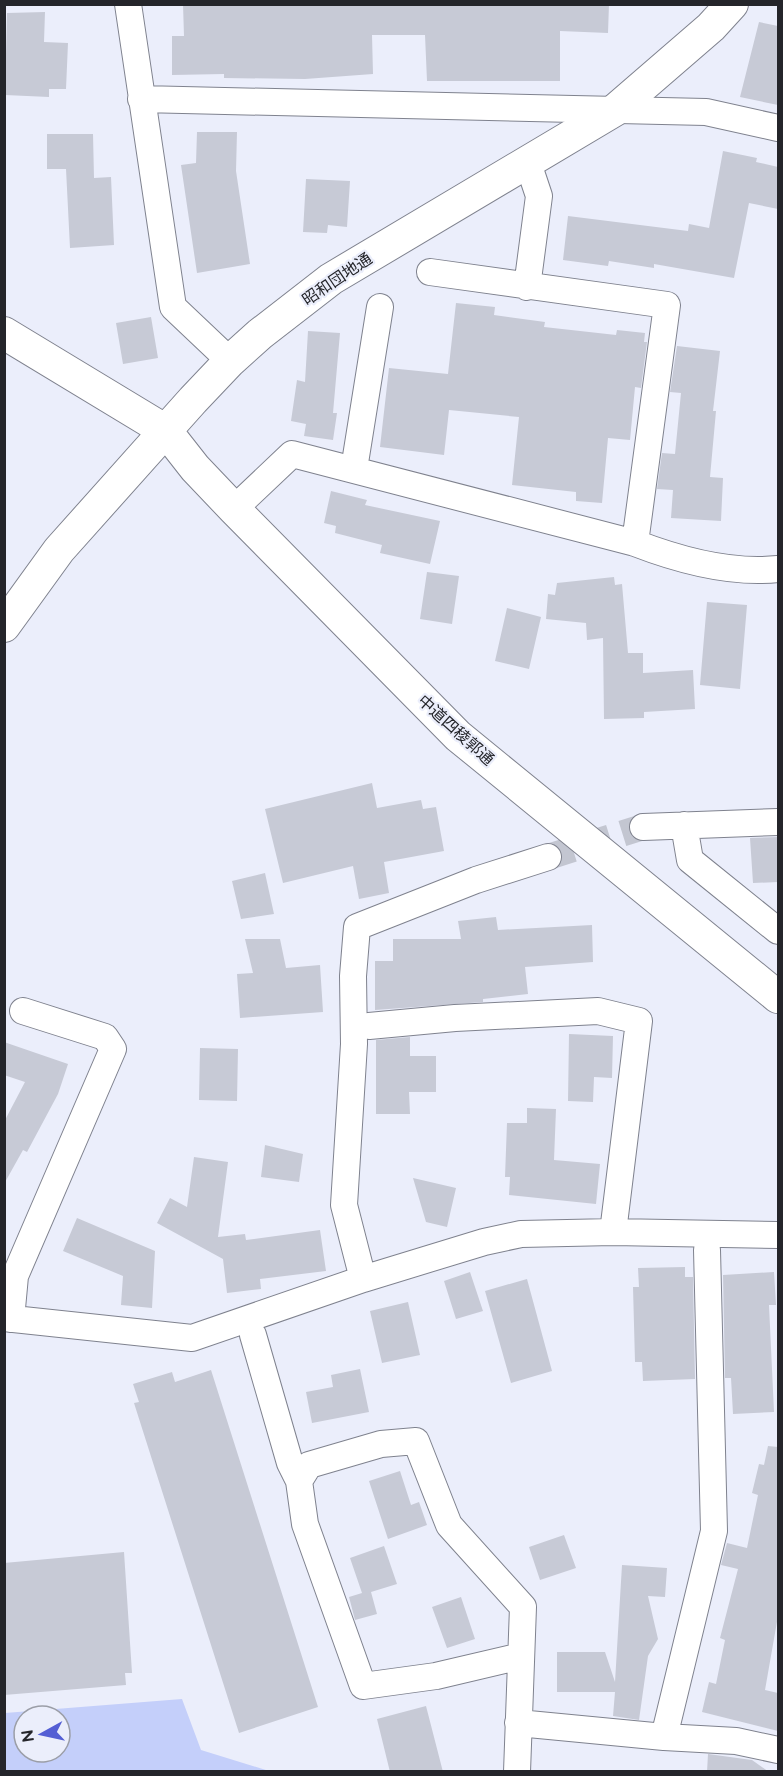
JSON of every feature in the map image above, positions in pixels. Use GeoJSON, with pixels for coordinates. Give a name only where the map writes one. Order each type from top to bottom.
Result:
{"type":"FeatureCollection","features":[{"type":"Feature","properties":{"kind":"street"},"geometry":{"type":"LineString","coordinates":[[128,4],[173,307],[230,361]]}},
{"type":"Feature","properties":{"kind":"street","name":"昭和団地通"},"geometry":{"type":"LineString","coordinates":[[4,626],[59,550],[230,361],[331,279],[615,110],[711,27],[732,4]]}},
{"type":"Feature","properties":{"kind":"street"},"geometry":{"type":"LineString","coordinates":[[141,99],[706,112],[778,128]]}},
{"type":"Feature","properties":{"kind":"street"},"geometry":{"type":"LineString","coordinates":[[527,287],[539,196],[528,163]]}},
{"type":"Feature","properties":{"kind":"street"},"geometry":{"type":"LineString","coordinates":[[430,272],[667,305],[635,543]]}},
{"type":"Feature","properties":{"kind":"street"},"geometry":{"type":"LineString","coordinates":[[354,469],[381,307]]}},
{"type":"Feature","properties":{"kind":"street"},"geometry":{"type":"LineString","coordinates":[[4,333],[166,430]]}},
{"type":"Feature","properties":{"kind":"street","name":"中道四稜郭通"},"geometry":{"type":"LineString","coordinates":[[166,430],[195,468],[234,509],[458,736],[778,997]]}},
{"type":"Feature","properties":{"kind":"street"},"geometry":{"type":"LineString","coordinates":[[234,509],[292,454],[635,543],[668,556],[732,568],[778,569]]}},
{"type":"Feature","properties":{"kind":"street"},"geometry":{"type":"LineString","coordinates":[[643,827],[778,822]]}},
{"type":"Feature","properties":{"kind":"street"},"geometry":{"type":"LineString","coordinates":[[684,825],[690,860],[778,931]]}},
{"type":"Feature","properties":{"kind":"street"},"geometry":{"type":"LineString","coordinates":[[363,1279],[344,1204],[354,1044],[353,976],[357,927],[476,880],[548,857]]}},
{"type":"Feature","properties":{"kind":"street"},"geometry":{"type":"LineString","coordinates":[[23,1011],[105,1037],[113,1050],[15,1276],[8,1319],[192,1338],[363,1279],[484,1242],[521,1234],[613,1232],[778,1235]]}},
{"type":"Feature","properties":{"kind":"street"},"geometry":{"type":"LineString","coordinates":[[369,1026],[455,1018],[598,1011],[639,1021],[613,1232]]}},
{"type":"Feature","properties":{"kind":"street"},"geometry":{"type":"LineString","coordinates":[[664,1737],[714,1531],[707,1250]]}},
{"type":"Feature","properties":{"kind":"street"},"geometry":{"type":"LineString","coordinates":[[253,1335],[290,1463],[299,1481],[305,1524],[363,1686],[436,1676],[521,1656]]}},
{"type":"Feature","properties":{"kind":"street"},"geometry":{"type":"LineString","coordinates":[[299,1481],[309,1465],[381,1444],[416,1441],[449,1525],[523,1607],[517,1772]]}},
{"type":"Feature","properties":{"kind":"street"},"geometry":{"type":"LineString","coordinates":[[518,1723],[664,1737],[736,1741],[778,1750]]}},
{"type":"Feature","properties":{"kind":"shaded area"},"geometry":{"type":"Polygon","coordinates":[[[182,1699],[201,1750],[269,1771],[5,1771],[5,1713],[12,1712],[12,1764],[72,1764],[72,1708],[182,1699]]]}},
{"type":"Feature","properties":{"kind":"building"},"geometry":{"type":"Polygon","coordinates":[[[183,4],[609,4],[608,33],[560,31],[560,81],[427,81],[425,35],[372,35],[373,74],[305,79],[224,78],[224,74],[172,75],[172,36],[184,36],[183,4]]]}},
{"type":"Feature","properties":{"kind":"building"},"geometry":{"type":"Polygon","coordinates":[[[45,12],[44,42],[68,43],[66,89],[49,89],[49,97],[5,95],[7,13],[45,12]]]}},
{"type":"Feature","properties":{"kind":"building"},"geometry":{"type":"Polygon","coordinates":[[[759,22],[778,26],[778,105],[740,97],[759,22]]]}},
{"type":"Feature","properties":{"kind":"building"},"geometry":{"type":"Polygon","coordinates":[[[197,132],[237,132],[236,171],[250,264],[197,273],[181,165],[196,163],[197,132]]]}},
{"type":"Feature","properties":{"kind":"building"},"geometry":{"type":"Polygon","coordinates":[[[47,134],[93,134],[94,178],[111,177],[114,245],[70,248],[66,169],[47,169],[47,134]]]}},
{"type":"Feature","properties":{"kind":"building"},"geometry":{"type":"Polygon","coordinates":[[[723,151],[757,158],[756,162],[778,167],[778,209],[749,203],[734,278],[654,264],[654,268],[609,261],[608,266],[563,260],[568,216],[688,231],[689,224],[709,228],[723,151]]]}},
{"type":"Feature","properties":{"kind":"building"},"geometry":{"type":"Polygon","coordinates":[[[306,179],[350,181],[347,227],[328,225],[327,233],[303,232],[306,179]]]}},
{"type":"Feature","properties":{"kind":"building"},"geometry":{"type":"Polygon","coordinates":[[[456,303],[495,307],[494,315],[545,322],[544,327],[616,335],[617,330],[645,333],[644,342],[647,342],[641,388],[635,387],[630,440],[608,438],[602,503],[576,501],[576,492],[512,485],[519,417],[449,410],[444,455],[380,447],[389,368],[448,374],[456,303]]]}},
{"type":"Feature","properties":{"kind":"building"},"geometry":{"type":"Polygon","coordinates":[[[151,317],[158,358],[123,364],[116,323],[151,317]]]}},
{"type":"Feature","properties":{"kind":"building"},"geometry":{"type":"Polygon","coordinates":[[[308,331],[340,333],[333,413],[337,413],[333,440],[304,436],[306,424],[291,421],[297,380],[305,382],[308,331]]]}},
{"type":"Feature","properties":{"kind":"building"},"geometry":{"type":"Polygon","coordinates":[[[677,346],[720,351],[713,411],[716,411],[710,477],[723,478],[721,521],[671,518],[673,490],[657,489],[662,453],[675,454],[681,393],[670,392],[677,346]]]}},
{"type":"Feature","properties":{"kind":"building"},"geometry":{"type":"Polygon","coordinates":[[[331,491],[367,500],[365,505],[440,521],[430,564],[380,553],[382,545],[335,533],[336,526],[324,523],[331,491]]]}},
{"type":"Feature","properties":{"kind":"building"},"geometry":{"type":"Polygon","coordinates":[[[427,572],[459,576],[452,624],[420,619],[427,572]]]}},
{"type":"Feature","properties":{"kind":"building"},"geometry":{"type":"Polygon","coordinates":[[[614,577],[615,585],[622,584],[628,653],[643,653],[643,673],[693,670],[695,709],[644,712],[644,718],[604,719],[603,638],[587,640],[586,623],[546,619],[548,594],[555,595],[557,583],[614,577]]]}},
{"type":"Feature","properties":{"kind":"building"},"geometry":{"type":"Polygon","coordinates":[[[707,602],[747,605],[740,689],[700,685],[707,602]]]}},
{"type":"Feature","properties":{"kind":"building"},"geometry":{"type":"Polygon","coordinates":[[[507,608],[541,617],[529,669],[495,661],[507,608]]]}},
{"type":"Feature","properties":{"kind":"building"},"geometry":{"type":"Polygon","coordinates":[[[372,783],[377,808],[421,800],[423,809],[436,807],[444,851],[384,862],[389,893],[359,899],[353,866],[283,883],[265,809],[372,783]]]}},
{"type":"Feature","properties":{"kind":"building"},"geometry":{"type":"Polygon","coordinates":[[[778,837],[778,882],[753,883],[750,838],[778,837]]]}},
{"type":"Feature","properties":{"kind":"building"},"geometry":{"type":"Polygon","coordinates":[[[265,873],[274,914],[241,919],[232,881],[265,873]]]}},
{"type":"Feature","properties":{"kind":"building"},"geometry":{"type":"Polygon","coordinates":[[[496,917],[498,930],[592,925],[593,962],[525,967],[528,994],[483,999],[483,1002],[375,1010],[375,961],[393,961],[393,939],[461,939],[458,921],[496,917]]]}},
{"type":"Feature","properties":{"kind":"building"},"geometry":{"type":"Polygon","coordinates":[[[245,939],[280,939],[286,968],[320,965],[323,1012],[240,1018],[237,974],[253,973],[245,939]]]}},
{"type":"Feature","properties":{"kind":"building"},"geometry":{"type":"Polygon","coordinates":[[[569,1034],[613,1036],[612,1078],[594,1077],[593,1102],[568,1101],[569,1034]]]}},
{"type":"Feature","properties":{"kind":"building"},"geometry":{"type":"Polygon","coordinates":[[[410,1037],[410,1056],[436,1056],[436,1092],[409,1092],[410,1114],[376,1114],[376,1040],[410,1037]]]}},
{"type":"Feature","properties":{"kind":"building"},"geometry":{"type":"Polygon","coordinates":[[[4,1042],[68,1064],[58,1094],[27,1152],[23,1150],[4,1184],[4,1122],[25,1082],[4,1075],[4,1042]]]}},
{"type":"Feature","properties":{"kind":"building"},"geometry":{"type":"Polygon","coordinates":[[[200,1048],[238,1049],[237,1101],[199,1100],[200,1048]]]}},
{"type":"Feature","properties":{"kind":"building"},"geometry":{"type":"Polygon","coordinates":[[[527,1108],[556,1109],[554,1160],[600,1164],[596,1204],[509,1195],[510,1177],[505,1177],[507,1123],[527,1123],[527,1108]]]}},
{"type":"Feature","properties":{"kind":"building"},"geometry":{"type":"Polygon","coordinates":[[[265,1145],[303,1154],[299,1182],[261,1177],[265,1145]]]}},
{"type":"Feature","properties":{"kind":"building"},"geometry":{"type":"Polygon","coordinates":[[[194,1157],[228,1162],[218,1237],[245,1234],[246,1240],[320,1230],[326,1271],[260,1279],[261,1289],[227,1293],[223,1259],[157,1223],[170,1198],[187,1207],[194,1157]]]}},
{"type":"Feature","properties":{"kind":"building"},"geometry":{"type":"Polygon","coordinates":[[[413,1178],[456,1188],[447,1227],[426,1222],[413,1178]]]}},
{"type":"Feature","properties":{"kind":"building"},"geometry":{"type":"Polygon","coordinates":[[[77,1218],[155,1251],[152,1308],[121,1305],[123,1276],[63,1251],[77,1218]]]}},
{"type":"Feature","properties":{"kind":"building"},"geometry":{"type":"Polygon","coordinates":[[[685,1267],[685,1277],[693,1277],[695,1379],[643,1381],[642,1362],[635,1362],[633,1287],[639,1287],[638,1268],[685,1267]]]}},
{"type":"Feature","properties":{"kind":"building"},"geometry":{"type":"Polygon","coordinates":[[[470,1272],[483,1311],[456,1319],[444,1281],[470,1272]]]}},
{"type":"Feature","properties":{"kind":"building"},"geometry":{"type":"Polygon","coordinates":[[[774,1272],[776,1305],[769,1305],[774,1412],[733,1414],[731,1378],[725,1378],[723,1275],[774,1272]]]}},
{"type":"Feature","properties":{"kind":"building"},"geometry":{"type":"Polygon","coordinates":[[[527,1279],[552,1371],[511,1383],[485,1291],[527,1279]]]}},
{"type":"Feature","properties":{"kind":"building"},"geometry":{"type":"Polygon","coordinates":[[[408,1302],[420,1355],[382,1363],[370,1311],[408,1302]]]}},
{"type":"Feature","properties":{"kind":"building"},"geometry":{"type":"Polygon","coordinates":[[[360,1369],[369,1412],[312,1423],[306,1392],[333,1387],[331,1375],[360,1369]]]}},
{"type":"Feature","properties":{"kind":"building"},"geometry":{"type":"Polygon","coordinates":[[[211,1370],[318,1707],[239,1733],[134,1403],[139,1402],[133,1384],[172,1372],[175,1382],[211,1370]]]}},
{"type":"Feature","properties":{"kind":"building"},"geometry":{"type":"Polygon","coordinates":[[[768,1446],[778,1447],[778,1616],[765,1690],[778,1693],[778,1731],[702,1712],[709,1682],[716,1684],[725,1640],[720,1638],[738,1569],[721,1565],[727,1543],[747,1548],[758,1495],[752,1493],[759,1464],[764,1465],[768,1446]]]}},
{"type":"Feature","properties":{"kind":"building"},"geometry":{"type":"Polygon","coordinates":[[[400,1471],[411,1505],[419,1502],[427,1525],[388,1539],[369,1481],[400,1471]]]}},
{"type":"Feature","properties":{"kind":"building"},"geometry":{"type":"Polygon","coordinates":[[[564,1535],[576,1568],[540,1580],[529,1547],[564,1535]]]}},
{"type":"Feature","properties":{"kind":"building"},"geometry":{"type":"Polygon","coordinates":[[[384,1546],[397,1584],[371,1592],[377,1614],[355,1620],[349,1597],[362,1593],[350,1558],[384,1546]]]}},
{"type":"Feature","properties":{"kind":"building"},"geometry":{"type":"Polygon","coordinates":[[[124,1552],[132,1673],[125,1673],[126,1685],[4,1695],[4,1563],[124,1552]]]}},
{"type":"Feature","properties":{"kind":"building"},"geometry":{"type":"Polygon","coordinates":[[[622,1565],[667,1568],[665,1597],[648,1596],[658,1639],[648,1656],[639,1720],[613,1716],[615,1692],[557,1692],[557,1652],[605,1652],[615,1682],[622,1565]]]}},
{"type":"Feature","properties":{"kind":"building"},"geometry":{"type":"Polygon","coordinates":[[[461,1597],[475,1639],[447,1648],[432,1607],[461,1597]]]}},
{"type":"Feature","properties":{"kind":"building"},"geometry":{"type":"Polygon","coordinates":[[[426,1706],[443,1772],[390,1772],[377,1719],[426,1706]]]}},
{"type":"Feature","properties":{"kind":"building"},"geometry":{"type":"Polygon","coordinates":[[[708,1754],[752,1760],[769,1772],[707,1772],[708,1754]]]}},
{"type":"Feature","properties":{"kind":"tunnel"},"geometry":{"type":"LineString","coordinates":[[548,857],[643,827]]}}]}
